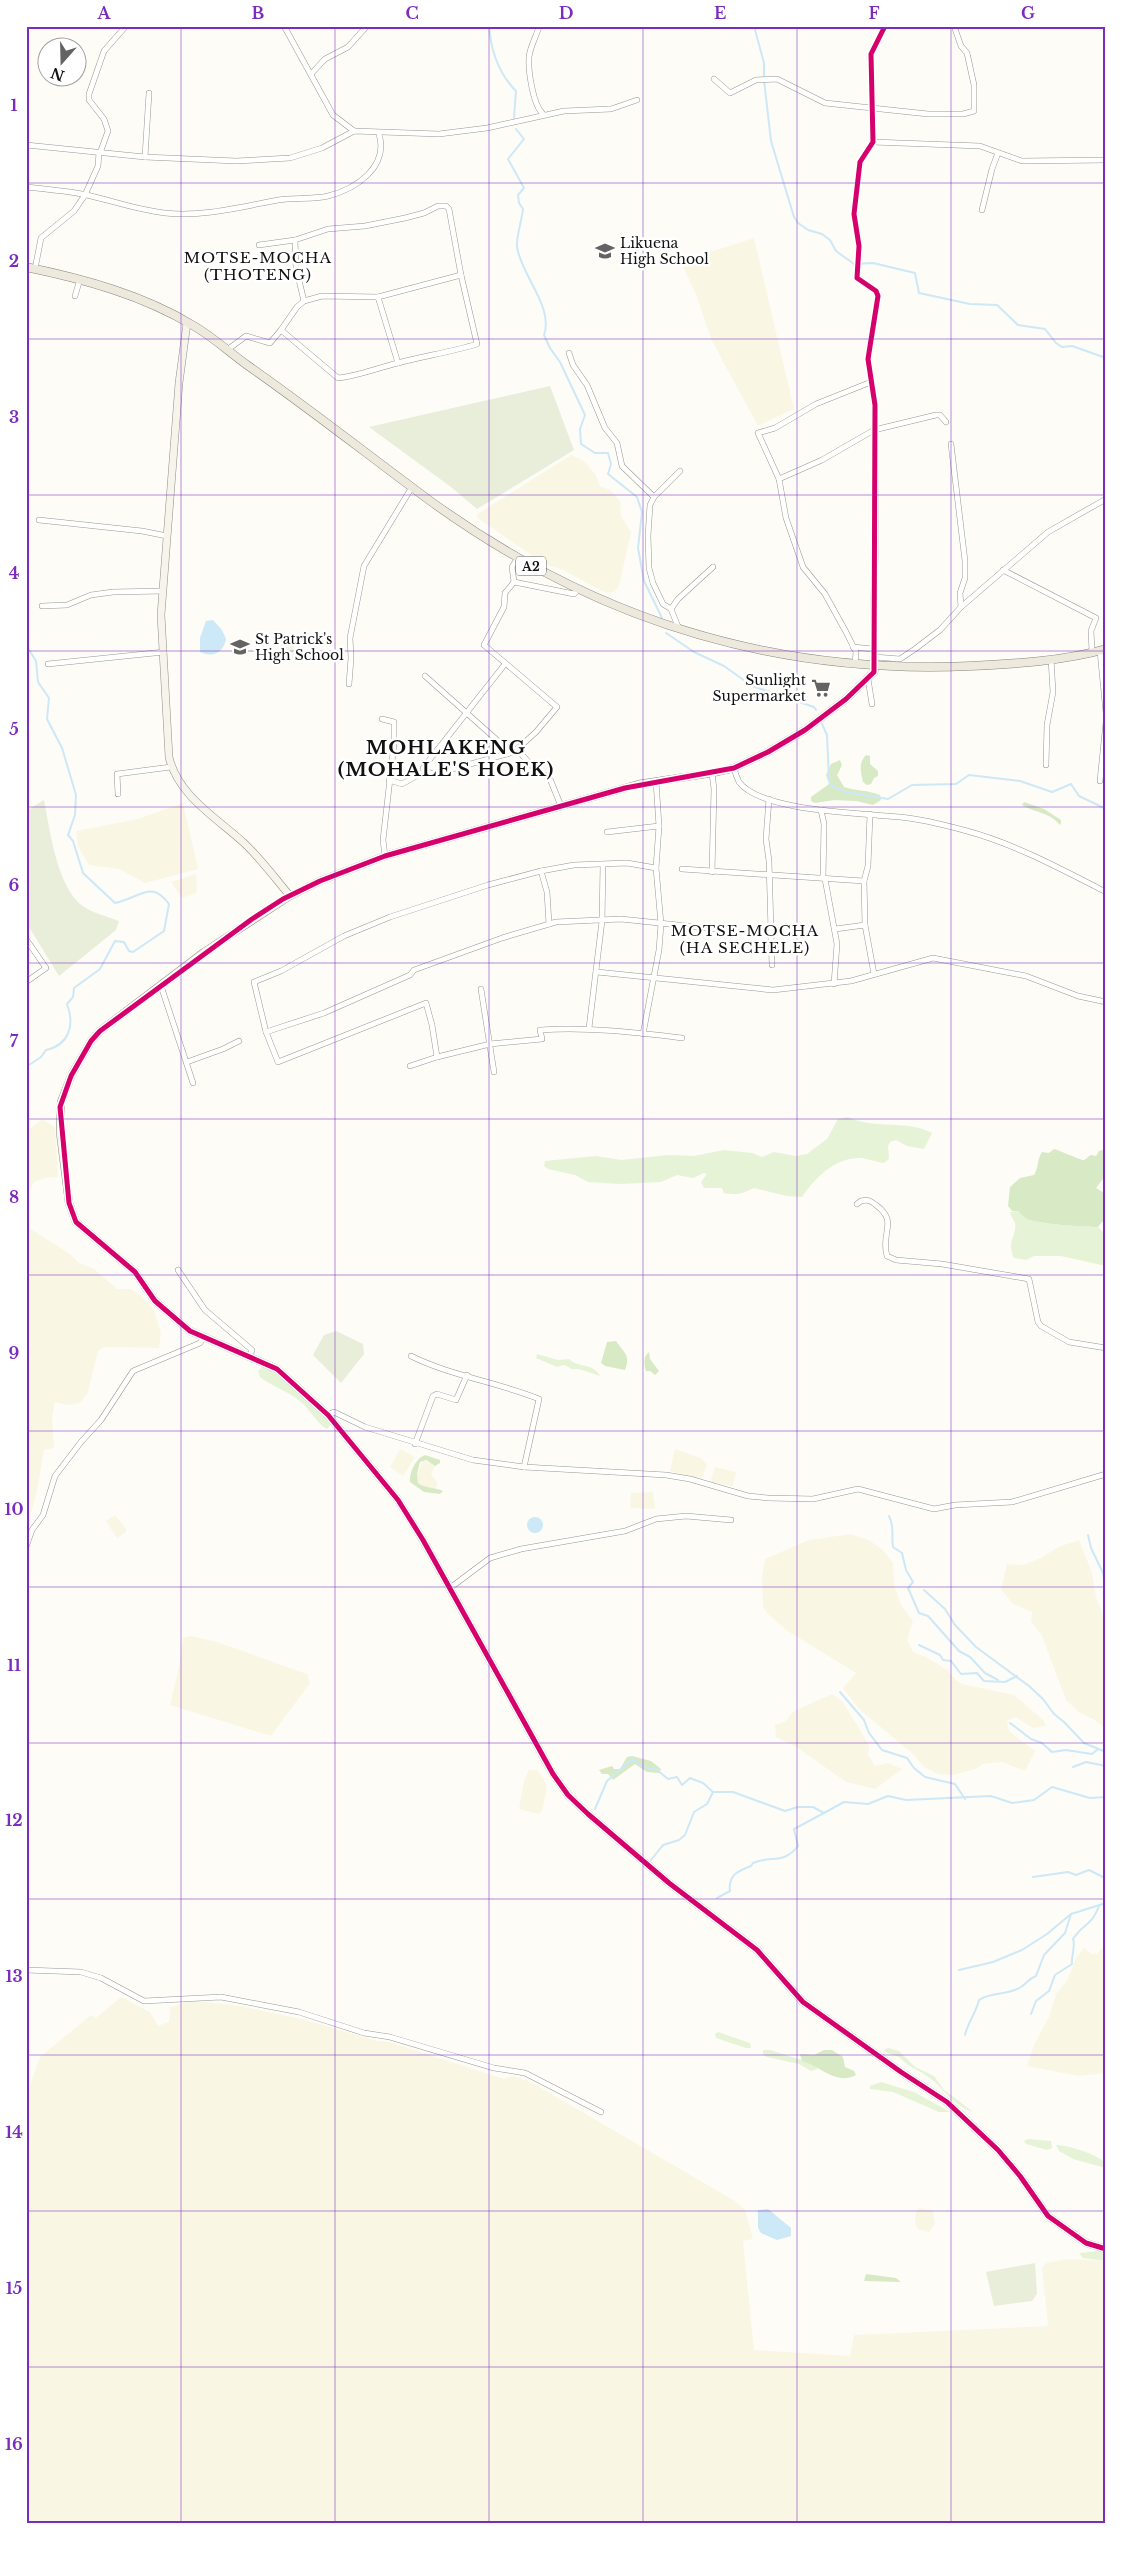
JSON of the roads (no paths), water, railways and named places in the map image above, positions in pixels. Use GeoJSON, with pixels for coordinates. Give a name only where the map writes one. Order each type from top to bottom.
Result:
{"type":"FeatureCollection","features":[{"type":"Feature","properties":{"kind":"main road","name":"A2"},"geometry":{"type":"LineString","coordinates":[[26,267],[80,278],[137,299],[187,323],[227,350],[412,487],[517,559],[578,590],[622,609],[679,629],[770,653],[875,666],[954,666],[1051,659],[1099,650]]}},
{"type":"Feature","properties":{"kind":"street"},"geometry":{"type":"LineString","coordinates":[[35,269],[41,238],[74,211],[85,195],[98,166],[99,152],[108,131],[104,119],[89,100],[89,94],[104,51],[126,26]]}},
{"type":"Feature","properties":{"kind":"street"},"geometry":{"type":"LineString","coordinates":[[284,26],[333,115],[354,131],[379,134],[438,134],[488,128],[543,114],[611,109],[637,100]]}},
{"type":"Feature","properties":{"kind":"street"},"geometry":{"type":"LineString","coordinates":[[310,74],[325,60],[348,46],[367,26]]}},
{"type":"Feature","properties":{"kind":"street"},"geometry":{"type":"LineString","coordinates":[[885,26],[871,54],[873,142],[860,162],[854,214],[859,246],[857,278],[876,291],[878,296],[868,359],[875,405],[876,546],[874,672],[805,730],[768,752],[734,768],[656,781],[385,856],[328,877],[290,896],[204,952],[100,1031],[91,1041],[71,1076],[60,1107],[64,1169],[69,1203],[76,1222],[136,1272],[154,1301],[190,1331],[277,1369],[328,1415],[398,1500],[450,1588],[553,1774],[568,1795],[669,1883],[757,1950],[803,2002],[900,2072],[947,2102],[998,2150],[1020,2176],[1048,2216],[1086,2243],[1106,2249]]}},
{"type":"Feature","properties":{"kind":"street"},"geometry":{"type":"LineString","coordinates":[[714,79],[730,93],[756,80],[777,80],[824,103],[928,114],[962,114],[974,111],[974,85],[967,53],[961,46],[954,26]]}},
{"type":"Feature","properties":{"kind":"street"},"geometry":{"type":"LineString","coordinates":[[539,27],[529,58],[534,102],[538,110],[543,114]]}},
{"type":"Feature","properties":{"kind":"street"},"geometry":{"type":"LineString","coordinates":[[144,157],[149,93]]}},
{"type":"Feature","properties":{"kind":"street"},"geometry":{"type":"LineString","coordinates":[[26,145],[144,157],[236,160],[290,158],[322,148],[354,131]]}},
{"type":"Feature","properties":{"kind":"street"},"geometry":{"type":"LineString","coordinates":[[26,186],[85,195],[148,210],[176,213],[206,213],[294,197],[326,196],[345,190],[369,173],[379,160],[381,151],[379,134]]}},
{"type":"Feature","properties":{"kind":"street"},"geometry":{"type":"LineString","coordinates":[[873,142],[980,146],[1022,161],[1106,160]]}},
{"type":"Feature","properties":{"kind":"street"},"geometry":{"type":"LineString","coordinates":[[982,210],[992,168],[998,153]]}},
{"type":"Feature","properties":{"kind":"street"},"geometry":{"type":"LineString","coordinates":[[258,245],[295,240],[328,229],[372,224],[424,213],[438,206],[446,206],[449,209],[460,275],[477,344],[442,355],[398,362],[360,375],[338,378],[333,376],[281,330]]}},
{"type":"Feature","properties":{"kind":"street"},"geometry":{"type":"LineString","coordinates":[[295,240],[296,268],[304,301]]}},
{"type":"Feature","properties":{"kind":"street"},"geometry":{"type":"LineString","coordinates":[[227,350],[246,336],[270,343],[297,307],[304,301],[322,296],[378,297],[460,275]]}},
{"type":"Feature","properties":{"kind":"street"},"geometry":{"type":"LineString","coordinates":[[75,296],[80,278]]}},
{"type":"Feature","properties":{"kind":"street"},"geometry":{"type":"LineString","coordinates":[[378,297],[398,362]]}},
{"type":"Feature","properties":{"kind":"street"},"geometry":{"type":"LineString","coordinates":[[187,323],[179,383],[161,615],[167,742],[171,767],[177,779],[193,798],[244,843],[290,896]]}},
{"type":"Feature","properties":{"kind":"street"},"geometry":{"type":"LineString","coordinates":[[569,354],[573,366],[587,385],[606,428],[617,443],[622,466],[654,497]]}},
{"type":"Feature","properties":{"kind":"street"},"geometry":{"type":"LineString","coordinates":[[855,664],[853,647],[825,594],[803,567],[786,518],[779,479],[758,433],[775,428],[816,404],[871,382]]}},
{"type":"Feature","properties":{"kind":"street"},"geometry":{"type":"LineString","coordinates":[[779,479],[822,460],[874,430],[936,415],[940,415],[946,422]]}},
{"type":"Feature","properties":{"kind":"street"},"geometry":{"type":"LineString","coordinates":[[951,444],[965,561],[965,578],[960,593],[961,607]]}},
{"type":"Feature","properties":{"kind":"street"},"geometry":{"type":"LineString","coordinates":[[679,629],[671,609],[663,604],[659,597],[649,568],[648,536],[650,506],[654,497],[680,471]]}},
{"type":"Feature","properties":{"kind":"street"},"geometry":{"type":"LineString","coordinates":[[348,684],[351,658],[350,638],[364,566],[412,487]]}},
{"type":"Feature","properties":{"kind":"street"},"geometry":{"type":"LineString","coordinates":[[874,657],[900,659],[940,630],[961,607],[1048,532],[1106,499]]}},
{"type":"Feature","properties":{"kind":"street"},"geometry":{"type":"LineString","coordinates":[[39,520],[142,531],[167,536]]}},
{"type":"Feature","properties":{"kind":"street"},"geometry":{"type":"LineString","coordinates":[[389,780],[402,784],[424,771],[434,774],[507,754],[517,749],[557,707],[484,645],[504,607],[505,593],[514,582],[512,567],[517,559]]}},
{"type":"Feature","properties":{"kind":"street"},"geometry":{"type":"LineString","coordinates":[[671,609],[678,599],[713,567]]}},
{"type":"Feature","properties":{"kind":"street"},"geometry":{"type":"LineString","coordinates":[[1004,570],[1096,618],[1091,631],[1099,650],[1106,713]]}},
{"type":"Feature","properties":{"kind":"street"},"geometry":{"type":"LineString","coordinates":[[514,582],[574,594],[578,590]]}},
{"type":"Feature","properties":{"kind":"street"},"geometry":{"type":"LineString","coordinates":[[42,606],[67,605],[78,599],[113,592],[163,592]]}},
{"type":"Feature","properties":{"kind":"street"},"geometry":{"type":"LineString","coordinates":[[853,647],[873,649]]}},
{"type":"Feature","properties":{"kind":"street"},"geometry":{"type":"LineString","coordinates":[[48,664],[164,652]]}},
{"type":"Feature","properties":{"kind":"street"},"geometry":{"type":"LineString","coordinates":[[1046,765],[1047,725],[1053,692],[1051,659]]}},
{"type":"Feature","properties":{"kind":"street"},"geometry":{"type":"LineString","coordinates":[[424,771],[423,768],[505,664]]}},
{"type":"Feature","properties":{"kind":"street"},"geometry":{"type":"LineString","coordinates":[[425,676],[506,750],[507,754]]}},
{"type":"Feature","properties":{"kind":"street"},"geometry":{"type":"LineString","coordinates":[[868,679],[872,704]]}},
{"type":"Feature","properties":{"kind":"street"},"geometry":{"type":"LineString","coordinates":[[382,719],[394,722],[394,744],[383,840],[385,856]]}},
{"type":"Feature","properties":{"kind":"street"},"geometry":{"type":"LineString","coordinates":[[1100,781],[1106,722]]}},
{"type":"Feature","properties":{"kind":"street"},"geometry":{"type":"LineString","coordinates":[[517,749],[531,765],[550,779],[561,806]]}},
{"type":"Feature","properties":{"kind":"street"},"geometry":{"type":"LineString","coordinates":[[118,794],[117,774],[171,767]]}},
{"type":"Feature","properties":{"kind":"street"},"geometry":{"type":"LineString","coordinates":[[734,768],[740,782],[752,792],[782,804],[821,810],[902,817],[966,831],[1062,868],[1106,892]]}},
{"type":"Feature","properties":{"kind":"street"},"geometry":{"type":"LineString","coordinates":[[712,773],[714,789],[712,872]]}},
{"type":"Feature","properties":{"kind":"street"},"geometry":{"type":"LineString","coordinates":[[643,1034],[659,950],[661,924],[656,868],[656,838],[659,826],[656,781]]}},
{"type":"Feature","properties":{"kind":"street"},"geometry":{"type":"LineString","coordinates":[[769,799],[766,839],[770,876],[772,965]]}},
{"type":"Feature","properties":{"kind":"street"},"geometry":{"type":"LineString","coordinates":[[821,810],[824,824],[824,879],[837,944],[834,984]]}},
{"type":"Feature","properties":{"kind":"street"},"geometry":{"type":"LineString","coordinates":[[870,814],[868,866],[864,881],[865,925],[874,974]]}},
{"type":"Feature","properties":{"kind":"street"},"geometry":{"type":"LineString","coordinates":[[607,832],[659,826]]}},
{"type":"Feature","properties":{"kind":"street"},"geometry":{"type":"LineString","coordinates":[[437,1057],[426,1003],[278,1062],[266,1032],[254,982],[281,970],[344,936],[390,917],[462,893],[541,871],[574,865],[627,863],[656,868]]}},
{"type":"Feature","properties":{"kind":"street"},"geometry":{"type":"LineString","coordinates":[[589,1028],[602,921],[603,865]]}},
{"type":"Feature","properties":{"kind":"street"},"geometry":{"type":"LineString","coordinates":[[682,869],[864,881]]}},
{"type":"Feature","properties":{"kind":"street"},"geometry":{"type":"LineString","coordinates":[[541,871],[547,892],[549,924]]}},
{"type":"Feature","properties":{"kind":"street"},"geometry":{"type":"LineString","coordinates":[[266,1032],[324,1013],[410,975],[414,970],[502,938],[549,924],[621,919],[716,929]]}},
{"type":"Feature","properties":{"kind":"street"},"geometry":{"type":"LineString","coordinates":[[835,929],[865,925]]}},
{"type":"Feature","properties":{"kind":"street"},"geometry":{"type":"LineString","coordinates":[[26,939],[46,968],[26,982]]}},
{"type":"Feature","properties":{"kind":"street"},"geometry":{"type":"LineString","coordinates":[[597,972],[773,990],[834,984],[933,958],[940,958],[998,972],[1026,976],[1078,996],[1106,1002]]}},
{"type":"Feature","properties":{"kind":"street"},"geometry":{"type":"LineString","coordinates":[[161,986],[193,1083]]}},
{"type":"Feature","properties":{"kind":"street"},"geometry":{"type":"LineString","coordinates":[[481,989],[494,1072]]}},
{"type":"Feature","properties":{"kind":"street"},"geometry":{"type":"LineString","coordinates":[[410,1066],[437,1057],[490,1044],[542,1039],[540,1030],[620,1029],[643,1034],[682,1038]]}},
{"type":"Feature","properties":{"kind":"street"},"geometry":{"type":"LineString","coordinates":[[187,1062],[239,1041]]}},
{"type":"Feature","properties":{"kind":"street"},"geometry":{"type":"LineString","coordinates":[[857,1204],[861,1200],[870,1201],[884,1211],[889,1219],[884,1241],[887,1256],[896,1260],[942,1264],[1029,1279],[1038,1322],[1041,1326],[1069,1342],[1106,1348]]}},
{"type":"Feature","properties":{"kind":"street"},"geometry":{"type":"LineString","coordinates":[[178,1270],[186,1286],[205,1310],[252,1350],[250,1356]]}},
{"type":"Feature","properties":{"kind":"street"},"geometry":{"type":"LineString","coordinates":[[26,1547],[32,1530],[43,1515],[55,1476],[101,1420],[133,1371],[200,1344],[204,1338]]}},
{"type":"Feature","properties":{"kind":"street"},"geometry":{"type":"LineString","coordinates":[[411,1356],[444,1370],[509,1386],[540,1399],[524,1467]]}},
{"type":"Feature","properties":{"kind":"street"},"geometry":{"type":"LineString","coordinates":[[416,1444],[433,1396],[437,1394],[456,1400],[467,1376]]}},
{"type":"Feature","properties":{"kind":"street"},"geometry":{"type":"LineString","coordinates":[[328,1415],[334,1412],[354,1423],[416,1444],[473,1460],[524,1467],[666,1475],[690,1479],[748,1496],[768,1498],[812,1499],[858,1489],[934,1509],[955,1505],[1012,1502],[1106,1474]]}},
{"type":"Feature","properties":{"kind":"street"},"geometry":{"type":"LineString","coordinates":[[450,1588],[490,1558],[522,1550],[625,1531],[656,1519],[686,1516],[731,1520]]}},
{"type":"Feature","properties":{"kind":"street"},"geometry":{"type":"LineString","coordinates":[[26,1652],[26,1668]]}},
{"type":"Feature","properties":{"kind":"street"},"geometry":{"type":"LineString","coordinates":[[26,1970],[81,1972],[101,1978],[144,2001],[221,1997],[299,2012],[364,2033],[390,2037],[494,2068],[525,2072],[601,2112]]}},
{"type":"Feature","properties":{"kind":"water"},"geometry":{"type":"Polygon","coordinates":[[[213,620],[222,630],[226,639],[225,644],[217,653],[205,654],[200,652],[200,638],[206,621],[213,620]]]}},
{"type":"Feature","properties":{"kind":"water"},"geometry":{"type":"Polygon","coordinates":[[[532,1517],[538,1517],[543,1522],[541,1531],[532,1533],[527,1528],[527,1522],[532,1517]]]}},
{"type":"Feature","properties":{"kind":"water"},"geometry":{"type":"Polygon","coordinates":[[[768,2209],[791,2228],[791,2236],[777,2240],[761,2233],[758,2228],[758,2210],[768,2209]]]}},
{"type":"Feature","properties":{"kind":"waterway"},"geometry":{"type":"LineString","coordinates":[[489,26],[492,44],[500,69],[516,91],[514,118]]}},
{"type":"Feature","properties":{"kind":"waterway"},"geometry":{"type":"LineString","coordinates":[[754,26],[764,63],[764,80],[771,141],[794,217],[798,223],[808,230],[822,234],[830,240],[836,251],[854,264],[873,263],[915,273],[919,293],[970,304],[997,305],[1018,325],[1045,329],[1056,343],[1062,347],[1072,346],[1106,358]]}},
{"type":"Feature","properties":{"kind":"waterway"},"geometry":{"type":"LineString","coordinates":[[516,129],[524,139],[508,159],[524,188],[518,195],[519,203],[523,209],[517,243],[520,258],[545,313],[544,335],[560,362],[585,415],[580,429],[581,444],[595,453],[608,453],[611,464],[608,474],[637,497],[642,512],[638,548],[644,581],[662,618]]}},
{"type":"Feature","properties":{"kind":"waterway"},"geometry":{"type":"LineString","coordinates":[[666,633],[694,652],[724,666],[752,686],[814,707],[816,710]]}},
{"type":"Feature","properties":{"kind":"waterway"},"geometry":{"type":"LineString","coordinates":[[26,645],[36,661],[38,682],[49,698],[47,719],[62,748],[76,795],[75,815],[68,835],[73,841],[83,873],[115,903],[151,891],[163,897],[169,904],[164,931],[133,952],[129,951],[124,942],[115,941],[100,969],[74,988],[73,997],[67,1004],[70,1026],[65,1039],[60,1044],[46,1050],[41,1057],[26,1067]]}},
{"type":"Feature","properties":{"kind":"waterway"},"geometry":{"type":"LineString","coordinates":[[822,724],[827,735],[829,780],[831,785],[845,792],[888,799],[912,785],[956,784],[969,775],[1020,781],[1052,792],[1071,784],[1079,796],[1106,809]]}},
{"type":"Feature","properties":{"kind":"waterway"},"geometry":{"type":"LineString","coordinates":[[889,1516],[893,1547],[902,1553],[906,1570],[913,1582],[908,1588],[919,1613],[928,1616],[959,1651],[970,1657],[985,1673],[998,1680]]}},
{"type":"Feature","properties":{"kind":"waterway"},"geometry":{"type":"LineString","coordinates":[[1088,1535],[1091,1548],[1103,1573],[1106,1589]]}},
{"type":"Feature","properties":{"kind":"waterway"},"geometry":{"type":"LineString","coordinates":[[924,1590],[945,1609],[955,1625],[976,1647],[1029,1686],[1084,1743],[1106,1752]]}},
{"type":"Feature","properties":{"kind":"waterway"},"geometry":{"type":"LineString","coordinates":[[919,1645],[940,1655],[943,1660],[951,1661],[961,1674],[977,1673],[984,1681],[1005,1682],[1017,1676]]}},
{"type":"Feature","properties":{"kind":"waterway"},"geometry":{"type":"LineString","coordinates":[[840,1692],[864,1720],[869,1733],[882,1750],[907,1758],[914,1768],[925,1777],[955,1784],[965,1799]]}},
{"type":"Feature","properties":{"kind":"waterway"},"geometry":{"type":"LineString","coordinates":[[1010,1723],[1031,1739],[1042,1743],[1052,1752],[1066,1750],[1092,1754],[1098,1749]]}},
{"type":"Feature","properties":{"kind":"waterway"},"geometry":{"type":"LineString","coordinates":[[595,1809],[607,1781],[632,1759],[648,1769],[656,1769],[668,1779],[677,1777],[682,1785],[690,1778],[703,1783],[713,1792],[733,1792],[785,1811],[798,1807],[813,1807],[824,1813],[844,1802],[868,1804],[888,1796],[906,1800],[991,1796],[1012,1803],[1034,1800],[1052,1787],[1090,1798],[1106,1797]]}},
{"type":"Feature","properties":{"kind":"waterway"},"geometry":{"type":"LineString","coordinates":[[1073,1767],[1086,1762],[1106,1766]]}},
{"type":"Feature","properties":{"kind":"waterway"},"geometry":{"type":"LineString","coordinates":[[651,1860],[663,1845],[679,1840],[685,1835],[694,1812],[707,1804],[713,1792]]}},
{"type":"Feature","properties":{"kind":"waterway"},"geometry":{"type":"LineString","coordinates":[[717,1898],[730,1891],[732,1877],[738,1872],[751,1866],[753,1863],[782,1858],[793,1852],[798,1846],[794,1829],[824,1813]]}},
{"type":"Feature","properties":{"kind":"waterway"},"geometry":{"type":"LineString","coordinates":[[1033,1877],[1068,1872],[1076,1875],[1089,1870],[1103,1877],[1106,1874]]}},
{"type":"Feature","properties":{"kind":"waterway"},"geometry":{"type":"LineString","coordinates":[[959,1970],[993,1962],[1022,1950],[1047,1934],[1071,1914],[1106,1903]]}},
{"type":"Feature","properties":{"kind":"waterway"},"geometry":{"type":"LineString","coordinates":[[1031,2014],[1036,2001],[1049,1991],[1055,1975],[1072,1964],[1073,1939],[1090,1921],[1099,1906]]}},
{"type":"Feature","properties":{"kind":"waterway"},"geometry":{"type":"LineString","coordinates":[[965,2035],[979,2000],[989,1995],[1016,1990],[1036,1976],[1044,1955],[1065,1933],[1071,1914]]}},
{"type":"Feature","properties":{"kind":"place","name":"Likuena High School"},"geometry":{"type":"Point","coordinates":[605,251]}},
{"type":"Feature","properties":{"kind":"place","name":"St Patrick's High School"},"geometry":{"type":"Point","coordinates":[240,647]}},
{"type":"Feature","properties":{"kind":"place","name":"Sunlight Supermarket"},"geometry":{"type":"Point","coordinates":[821,688]}},
{"type":"Feature","properties":{"kind":"district","name":"MOTSE-MOCHA (THOTENG)"},"geometry":{"type":"Point","coordinates":[258,266]}},
{"type":"Feature","properties":{"kind":"district","name":"MOHLAKENG (MOHALE'S HOEK)"},"geometry":{"type":"Point","coordinates":[446,758]}},
{"type":"Feature","properties":{"kind":"district","name":"MOTSE-MOCHA (HA SECHELE)"},"geometry":{"type":"Point","coordinates":[745,938]}}]}
